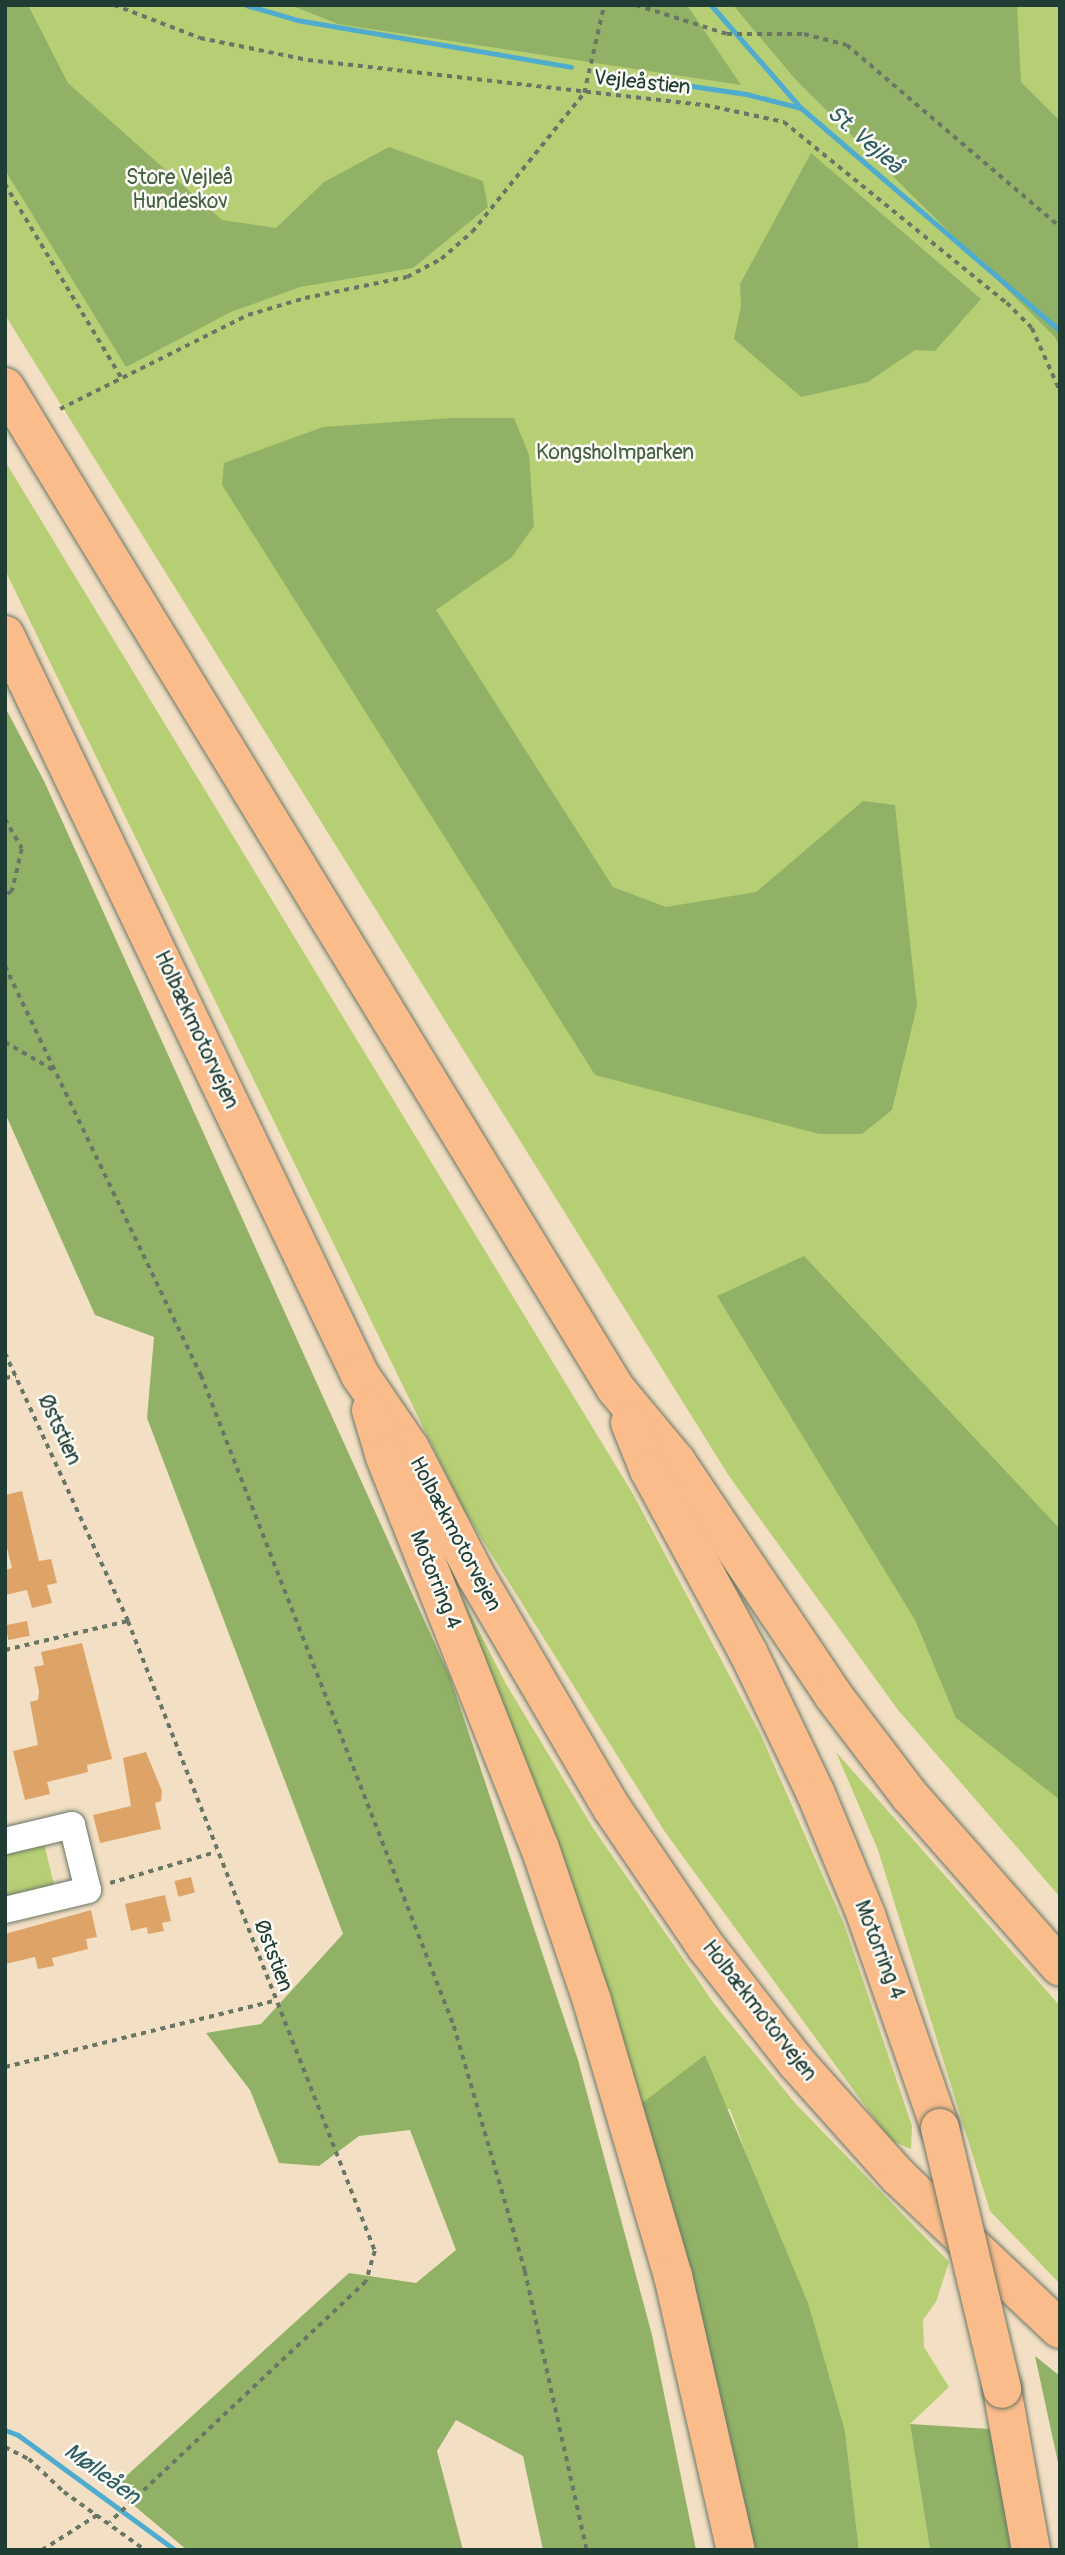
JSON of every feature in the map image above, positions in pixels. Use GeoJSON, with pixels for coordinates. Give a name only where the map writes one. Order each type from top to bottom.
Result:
{"type":"FeatureCollection","features":[{"type":"Feature","properties":{"kind":"highway"},"geometry":{"type":"LineString","coordinates":[[5,387],[616,1389],[676,1461],[833,1695],[910,1796],[1060,1966]]}},
{"type":"Feature","properties":{"kind":"highway","name":"Holbækmotorvejen"},"geometry":{"type":"LineString","coordinates":[[5,635],[360,1375],[410,1448],[482,1588],[582,1759],[707,1948],[796,2062],[899,2177],[1060,2329]]}},
{"type":"Feature","properties":{"kind":"highway","name":"Motorring 4"},"geometry":{"type":"LineString","coordinates":[[360,1375],[385,1457],[535,1835],[592,2001],[673,2276],[736,2550]]}},
{"type":"Feature","properties":{"kind":"highway","name":"Motorring 4"},"geometry":{"type":"LineString","coordinates":[[616,1389],[649,1469],[750,1654],[816,1794],[871,1927],[940,2128],[1002,2389],[1031,2550]]}},
{"type":"Feature","properties":{"kind":"street"},"geometry":{"type":"LineString","coordinates":[[5,1841],[72,1825],[88,1890],[5,1910]]}},
{"type":"Feature","properties":{"kind":"path","name":"Vejleåstien"},"geometry":{"type":"LineString","coordinates":[[114,5],[200,38],[308,60],[705,105],[784,122],[1007,303],[1032,328],[1060,391]]}},
{"type":"Feature","properties":{"kind":"path"},"geometry":{"type":"LineString","coordinates":[[60,409],[248,315],[305,298],[407,277],[440,260],[472,232],[584,93],[604,5]]}},
{"type":"Feature","properties":{"kind":"path"},"geometry":{"type":"LineString","coordinates":[[636,5],[727,34],[755,37],[804,34],[847,45],[1060,227]]}},
{"type":"Feature","properties":{"kind":"path"},"geometry":{"type":"LineString","coordinates":[[5,184],[122,379]]}},
{"type":"Feature","properties":{"kind":"path"},"geometry":{"type":"LineString","coordinates":[[5,819],[22,849],[12,892],[5,895]]}},
{"type":"Feature","properties":{"kind":"path"},"geometry":{"type":"LineString","coordinates":[[5,966],[59,1073],[201,1375],[454,2026],[525,2270],[587,2550]]}},
{"type":"Feature","properties":{"kind":"path"},"geometry":{"type":"LineString","coordinates":[[5,1042],[59,1073]]}},
{"type":"Feature","properties":{"kind":"path","name":"Øststien"},"geometry":{"type":"LineString","coordinates":[[5,1353],[128,1620],[274,2001],[375,2251],[366,2282],[110,2522]]}},
{"type":"Feature","properties":{"kind":"path"},"geometry":{"type":"LineString","coordinates":[[5,1378],[16,1376]]}},
{"type":"Feature","properties":{"kind":"path"},"geometry":{"type":"LineString","coordinates":[[5,1650],[128,1620]]}},
{"type":"Feature","properties":{"kind":"path"},"geometry":{"type":"LineString","coordinates":[[88,1890],[216,1852]]}},
{"type":"Feature","properties":{"kind":"path"},"geometry":{"type":"LineString","coordinates":[[5,2067],[274,2001]]}},
{"type":"Feature","properties":{"kind":"path"},"geometry":{"type":"LineString","coordinates":[[5,2447],[29,2459],[64,2492],[99,2514],[145,2550]]}},
{"type":"Feature","properties":{"kind":"path"},"geometry":{"type":"LineString","coordinates":[[43,2550],[99,2514]]}},
{"type":"Feature","properties":{"kind":"green space","name":"Kongsholmparken"},"geometry":{"type":"Polygon","coordinates":[[[5,5],[1060,5],[1060,1897],[898,1710],[729,1476],[5,315],[5,5]]]}},
{"type":"Feature","properties":{"kind":"green space","name":"Store Vejleå Hundeskov"},"geometry":{"type":"Polygon","coordinates":[[[5,5],[28,5],[68,83],[222,220],[276,228],[324,182],[389,147],[483,181],[488,207],[413,268],[300,287],[231,312],[126,367],[5,170],[5,5]]]}},
{"type":"Feature","properties":{"kind":"green space"},"geometry":{"type":"Polygon","coordinates":[[[290,5],[687,5],[741,85],[338,24],[290,5]]]}},
{"type":"Feature","properties":{"kind":"green space"},"geometry":{"type":"Polygon","coordinates":[[[733,5],[1017,5],[1021,82],[1060,121],[1060,347],[1055,337],[796,80],[733,5]]]}},
{"type":"Feature","properties":{"kind":"green space"},"geometry":{"type":"Polygon","coordinates":[[[811,153],[981,299],[935,351],[915,350],[868,382],[801,397],[734,339],[741,306],[740,284],[811,153]]]}},
{"type":"Feature","properties":{"kind":"green space"},"geometry":{"type":"Polygon","coordinates":[[[451,418],[514,418],[529,455],[534,526],[512,557],[436,610],[613,887],[666,907],[756,892],[863,801],[895,805],[917,1006],[892,1110],[862,1134],[819,1134],[595,1075],[222,485],[224,463],[323,427],[451,418]]]}},
{"type":"Feature","properties":{"kind":"green space"},"geometry":{"type":"Polygon","coordinates":[[[5,461],[633,1494],[760,1733],[844,1924],[912,2126],[911,2149],[890,2140],[665,1832],[463,1509],[5,570],[5,461]]]}},
{"type":"Feature","properties":{"kind":"green space"},"geometry":{"type":"Polygon","coordinates":[[[5,707],[44,781],[450,1677],[578,2060],[652,2335],[696,2550],[543,2550],[523,2456],[456,2420],[437,2451],[463,2550],[187,2550],[113,2488],[349,2273],[416,2283],[456,2250],[410,2130],[359,2136],[319,2166],[279,2163],[250,2090],[206,2033],[261,2024],[343,1934],[147,1418],[154,1337],[95,1315],[5,1113],[5,707]]]}},
{"type":"Feature","properties":{"kind":"green space"},"geometry":{"type":"Polygon","coordinates":[[[804,1256],[1060,1529],[1060,1800],[956,1718],[915,1620],[717,1296],[804,1256]]]}},
{"type":"Feature","properties":{"kind":"green space"},"geometry":{"type":"Polygon","coordinates":[[[454,1582],[506,1684],[593,1828],[715,2005],[795,2103],[949,2262],[936,2302],[923,2320],[924,2347],[949,2387],[910,2424],[930,2550],[859,2550],[845,2431],[730,2109],[641,2104],[454,1582]]]}},
{"type":"Feature","properties":{"kind":"green space"},"geometry":{"type":"Polygon","coordinates":[[[836,1752],[1060,2006],[1060,2284],[990,2211],[878,1850],[836,1752]]]}},
{"type":"Feature","properties":{"kind":"green space"},"geometry":{"type":"Polygon","coordinates":[[[44,1843],[56,1893],[5,1906],[5,1852],[44,1843]]]}},
{"type":"Feature","properties":{"kind":"green space"},"geometry":{"type":"Polygon","coordinates":[[[705,2055],[808,2303],[845,2431],[859,2550],[753,2550],[641,2104],[705,2055]]]}},
{"type":"Feature","properties":{"kind":"green space"},"geometry":{"type":"Polygon","coordinates":[[[1035,2356],[1060,2376],[1060,2472],[1035,2356]]]}},
{"type":"Feature","properties":{"kind":"green space"},"geometry":{"type":"Polygon","coordinates":[[[910,2424],[990,2429],[1012,2550],[930,2550],[910,2424]]]}},
{"type":"Feature","properties":{"kind":"building"},"geometry":{"type":"Polygon","coordinates":[[[22,1491],[39,1561],[51,1559],[57,1583],[47,1585],[52,1603],[32,1608],[27,1590],[5,1595],[5,1570],[12,1568],[5,1540],[5,1495],[22,1491]]]}},
{"type":"Feature","properties":{"kind":"building"},"geometry":{"type":"Polygon","coordinates":[[[27,1621],[30,1636],[8,1640],[5,1625],[27,1621]]]}},
{"type":"Feature","properties":{"kind":"building"},"geometry":{"type":"Polygon","coordinates":[[[82,1643],[112,1759],[87,1765],[88,1772],[47,1782],[50,1794],[25,1800],[13,1751],[38,1745],[30,1702],[38,1700],[34,1667],[44,1665],[41,1652],[82,1643]]]}},
{"type":"Feature","properties":{"kind":"building"},"geometry":{"type":"Polygon","coordinates":[[[146,1752],[162,1791],[161,1801],[155,1803],[161,1829],[100,1843],[93,1815],[131,1806],[123,1758],[146,1752]]]}},
{"type":"Feature","properties":{"kind":"building"},"geometry":{"type":"Polygon","coordinates":[[[191,1877],[195,1893],[178,1897],[175,1881],[191,1877]]]}},
{"type":"Feature","properties":{"kind":"building"},"geometry":{"type":"Polygon","coordinates":[[[165,1895],[171,1921],[162,1923],[164,1931],[148,1934],[147,1927],[131,1931],[125,1904],[165,1895]]]}},
{"type":"Feature","properties":{"kind":"building"},"geometry":{"type":"Polygon","coordinates":[[[91,1910],[97,1937],[86,1939],[88,1949],[52,1958],[54,1966],[38,1969],[35,1957],[5,1964],[5,1934],[91,1910]]]}},
{"type":"Feature","properties":{"kind":"waterway"},"geometry":{"type":"LineString","coordinates":[[246,5],[297,20],[571,67]]}},
{"type":"Feature","properties":{"kind":"waterway"},"geometry":{"type":"LineString","coordinates":[[711,5],[801,108]]}},
{"type":"Feature","properties":{"kind":"waterway","name":"St. Vejleå"},"geometry":{"type":"LineString","coordinates":[[602,73],[746,94],[801,108],[1060,331]]}},
{"type":"Feature","properties":{"kind":"waterway","name":"Mølleåen"},"geometry":{"type":"LineString","coordinates":[[5,2430],[18,2435],[175,2550]]}}]}
